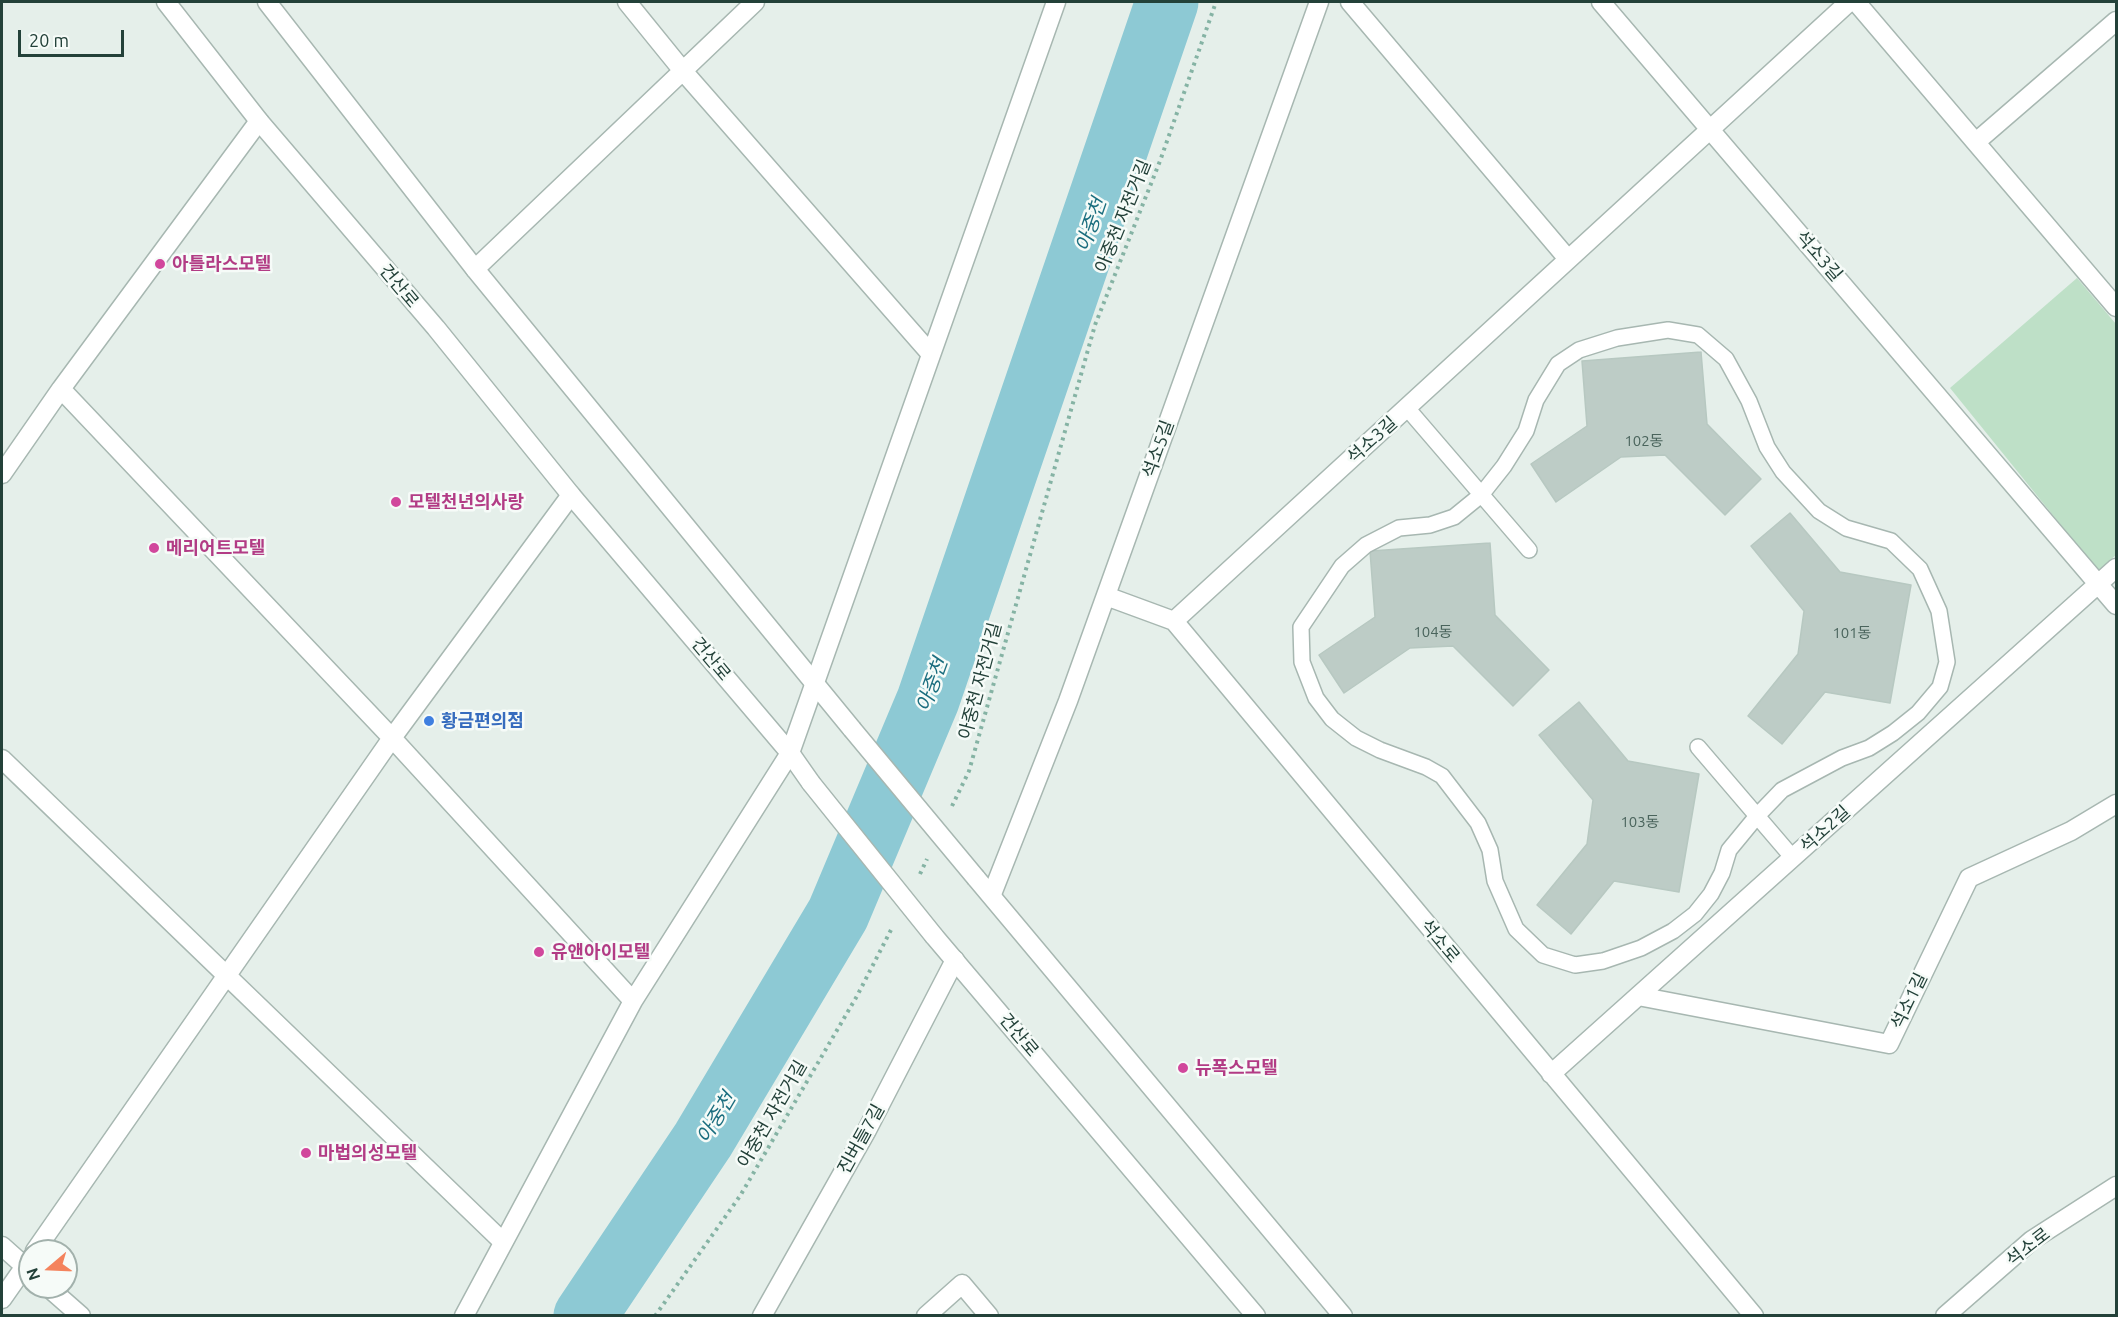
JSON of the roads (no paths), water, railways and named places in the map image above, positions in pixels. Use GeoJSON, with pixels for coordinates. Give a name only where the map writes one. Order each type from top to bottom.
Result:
{"type":"FeatureCollection","features":[{"type":"Feature","properties":{"kind":"street","name":"건산로"},"geometry":{"type":"LineString","coordinates":[[166,2],[259,121],[436,328],[571,495],[790,753],[811,783],[934,936],[1256,1316]]}},
{"type":"Feature","properties":{"kind":"street"},"geometry":{"type":"LineString","coordinates":[[267,2],[475,269],[852,729],[1343,1316]]}},
{"type":"Feature","properties":{"kind":"street"},"geometry":{"type":"LineString","coordinates":[[627,2],[683,71],[930,353]]}},
{"type":"Feature","properties":{"kind":"street"},"geometry":{"type":"LineString","coordinates":[[475,269],[755,2]]}},
{"type":"Feature","properties":{"kind":"street"},"geometry":{"type":"LineString","coordinates":[[464,1316],[633,1001],[790,753],[1056,2]]}},
{"type":"Feature","properties":{"kind":"street","name":"석소5길"},"geometry":{"type":"LineString","coordinates":[[992,894],[1068,701],[1319,2]]}},
{"type":"Feature","properties":{"kind":"street"},"geometry":{"type":"LineString","coordinates":[[1350,2],[1568,259]]}},
{"type":"Feature","properties":{"kind":"street","name":"석소3길"},"geometry":{"type":"LineString","coordinates":[[1601,2],[2098,584]]}},
{"type":"Feature","properties":{"kind":"street","name":"석소3길"},"geometry":{"type":"LineString","coordinates":[[1174,621],[1849,2]]}},
{"type":"Feature","properties":{"kind":"street"},"geometry":{"type":"LineString","coordinates":[[1856,2],[2054,233],[2113,296]]}},
{"type":"Feature","properties":{"kind":"street"},"geometry":{"type":"LineString","coordinates":[[1976,142],[2116,21]]}},
{"type":"Feature","properties":{"kind":"street"},"geometry":{"type":"LineString","coordinates":[[2,474],[61,388],[259,121]]}},
{"type":"Feature","properties":{"kind":"street"},"geometry":{"type":"LineString","coordinates":[[61,388],[392,738],[633,1001]]}},
{"type":"Feature","properties":{"kind":"street"},"geometry":{"type":"LineString","coordinates":[[43,1239],[392,738],[571,495]]}},
{"type":"Feature","properties":{"kind":"street","name":"석소2길"},"geometry":{"type":"LineString","coordinates":[[1551,1074],[2116,568]]}},
{"type":"Feature","properties":{"kind":"street"},"geometry":{"type":"LineString","coordinates":[[2098,584],[2116,605]]}},
{"type":"Feature","properties":{"kind":"street"},"geometry":{"type":"LineString","coordinates":[[1106,596],[1174,621]]}},
{"type":"Feature","properties":{"kind":"street","name":"석소로"},"geometry":{"type":"LineString","coordinates":[[1174,621],[1754,1316]]}},
{"type":"Feature","properties":{"kind":"street"},"geometry":{"type":"LineString","coordinates":[[2,759],[503,1242]]}},
{"type":"Feature","properties":{"kind":"street","name":"석소1길"},"geometry":{"type":"LineString","coordinates":[[1638,996],[1888,1044],[1969,878],[2071,831],[2116,804]]}},
{"type":"Feature","properties":{"kind":"street","name":"진버들7길"},"geometry":{"type":"LineString","coordinates":[[762,1316],[867,1130],[956,960]]}},
{"type":"Feature","properties":{"kind":"street","name":"석소로"},"geometry":{"type":"LineString","coordinates":[[1946,1316],[2032,1240],[2116,1186]]}},
{"type":"Feature","properties":{"kind":"street"},"geometry":{"type":"LineString","coordinates":[[2,1246],[18,1258]]}},
{"type":"Feature","properties":{"kind":"street"},"geometry":{"type":"LineString","coordinates":[[2,1299],[18,1278]]}},
{"type":"Feature","properties":{"kind":"street"},"geometry":{"type":"LineString","coordinates":[[926,1316],[962,1284],[989,1316]]}},
{"type":"Feature","properties":{"kind":"street"},"geometry":{"type":"LineString","coordinates":[[62,1299],[81,1316]]}},
{"type":"Feature","properties":{"kind":"lane"},"geometry":{"type":"LineString","coordinates":[[1668,330],[1698,334],[1726,359],[1749,401],[1767,447],[1783,472],[1819,511],[1846,528],[1891,541],[1920,569],[1939,611],[1947,662],[1940,687],[1918,713],[1869,748],[1842,758],[1782,790],[1757,816],[1729,850],[1722,873],[1711,894],[1695,914],[1673,931],[1641,948],[1603,961],[1575,965],[1543,955],[1516,929],[1495,881],[1490,850],[1478,823],[1442,776],[1356,738],[1332,719],[1316,698],[1302,662],[1301,627],[1341,566],[1366,545],[1399,528],[1430,525],[1454,517],[1481,495],[1504,466],[1526,431],[1536,400],[1558,364],[1579,350],[1617,338],[1668,330]]}},
{"type":"Feature","properties":{"kind":"lane"},"geometry":{"type":"LineString","coordinates":[[1407,408],[1529,550]]}},
{"type":"Feature","properties":{"kind":"lane"},"geometry":{"type":"LineString","coordinates":[[1698,747],[1793,858]]}},
{"type":"Feature","properties":{"kind":"waterway","name":"아중천"},"geometry":{"type":"LineString","coordinates":[[585,1316],[703,1140],[838,914],[928,700],[1167,2]]}},
{"type":"Feature","properties":{"kind":"place","name":"아틀라스모텔"},"geometry":{"type":"Point","coordinates":[160,264]}},
{"type":"Feature","properties":{"kind":"place","name":"모텔천년의사랑"},"geometry":{"type":"Point","coordinates":[396,502]}},
{"type":"Feature","properties":{"kind":"place","name":"메리어트모텔"},"geometry":{"type":"Point","coordinates":[154,548]}},
{"type":"Feature","properties":{"kind":"place","name":"황금편의점"},"geometry":{"type":"Point","coordinates":[429,721]}},
{"type":"Feature","properties":{"kind":"place","name":"유앤아이모텔"},"geometry":{"type":"Point","coordinates":[539,952]}},
{"type":"Feature","properties":{"kind":"place","name":"뉴폭스모텔"},"geometry":{"type":"Point","coordinates":[1183,1068]}},
{"type":"Feature","properties":{"kind":"place","name":"마법의성모텔"},"geometry":{"type":"Point","coordinates":[306,1153]}}]}
